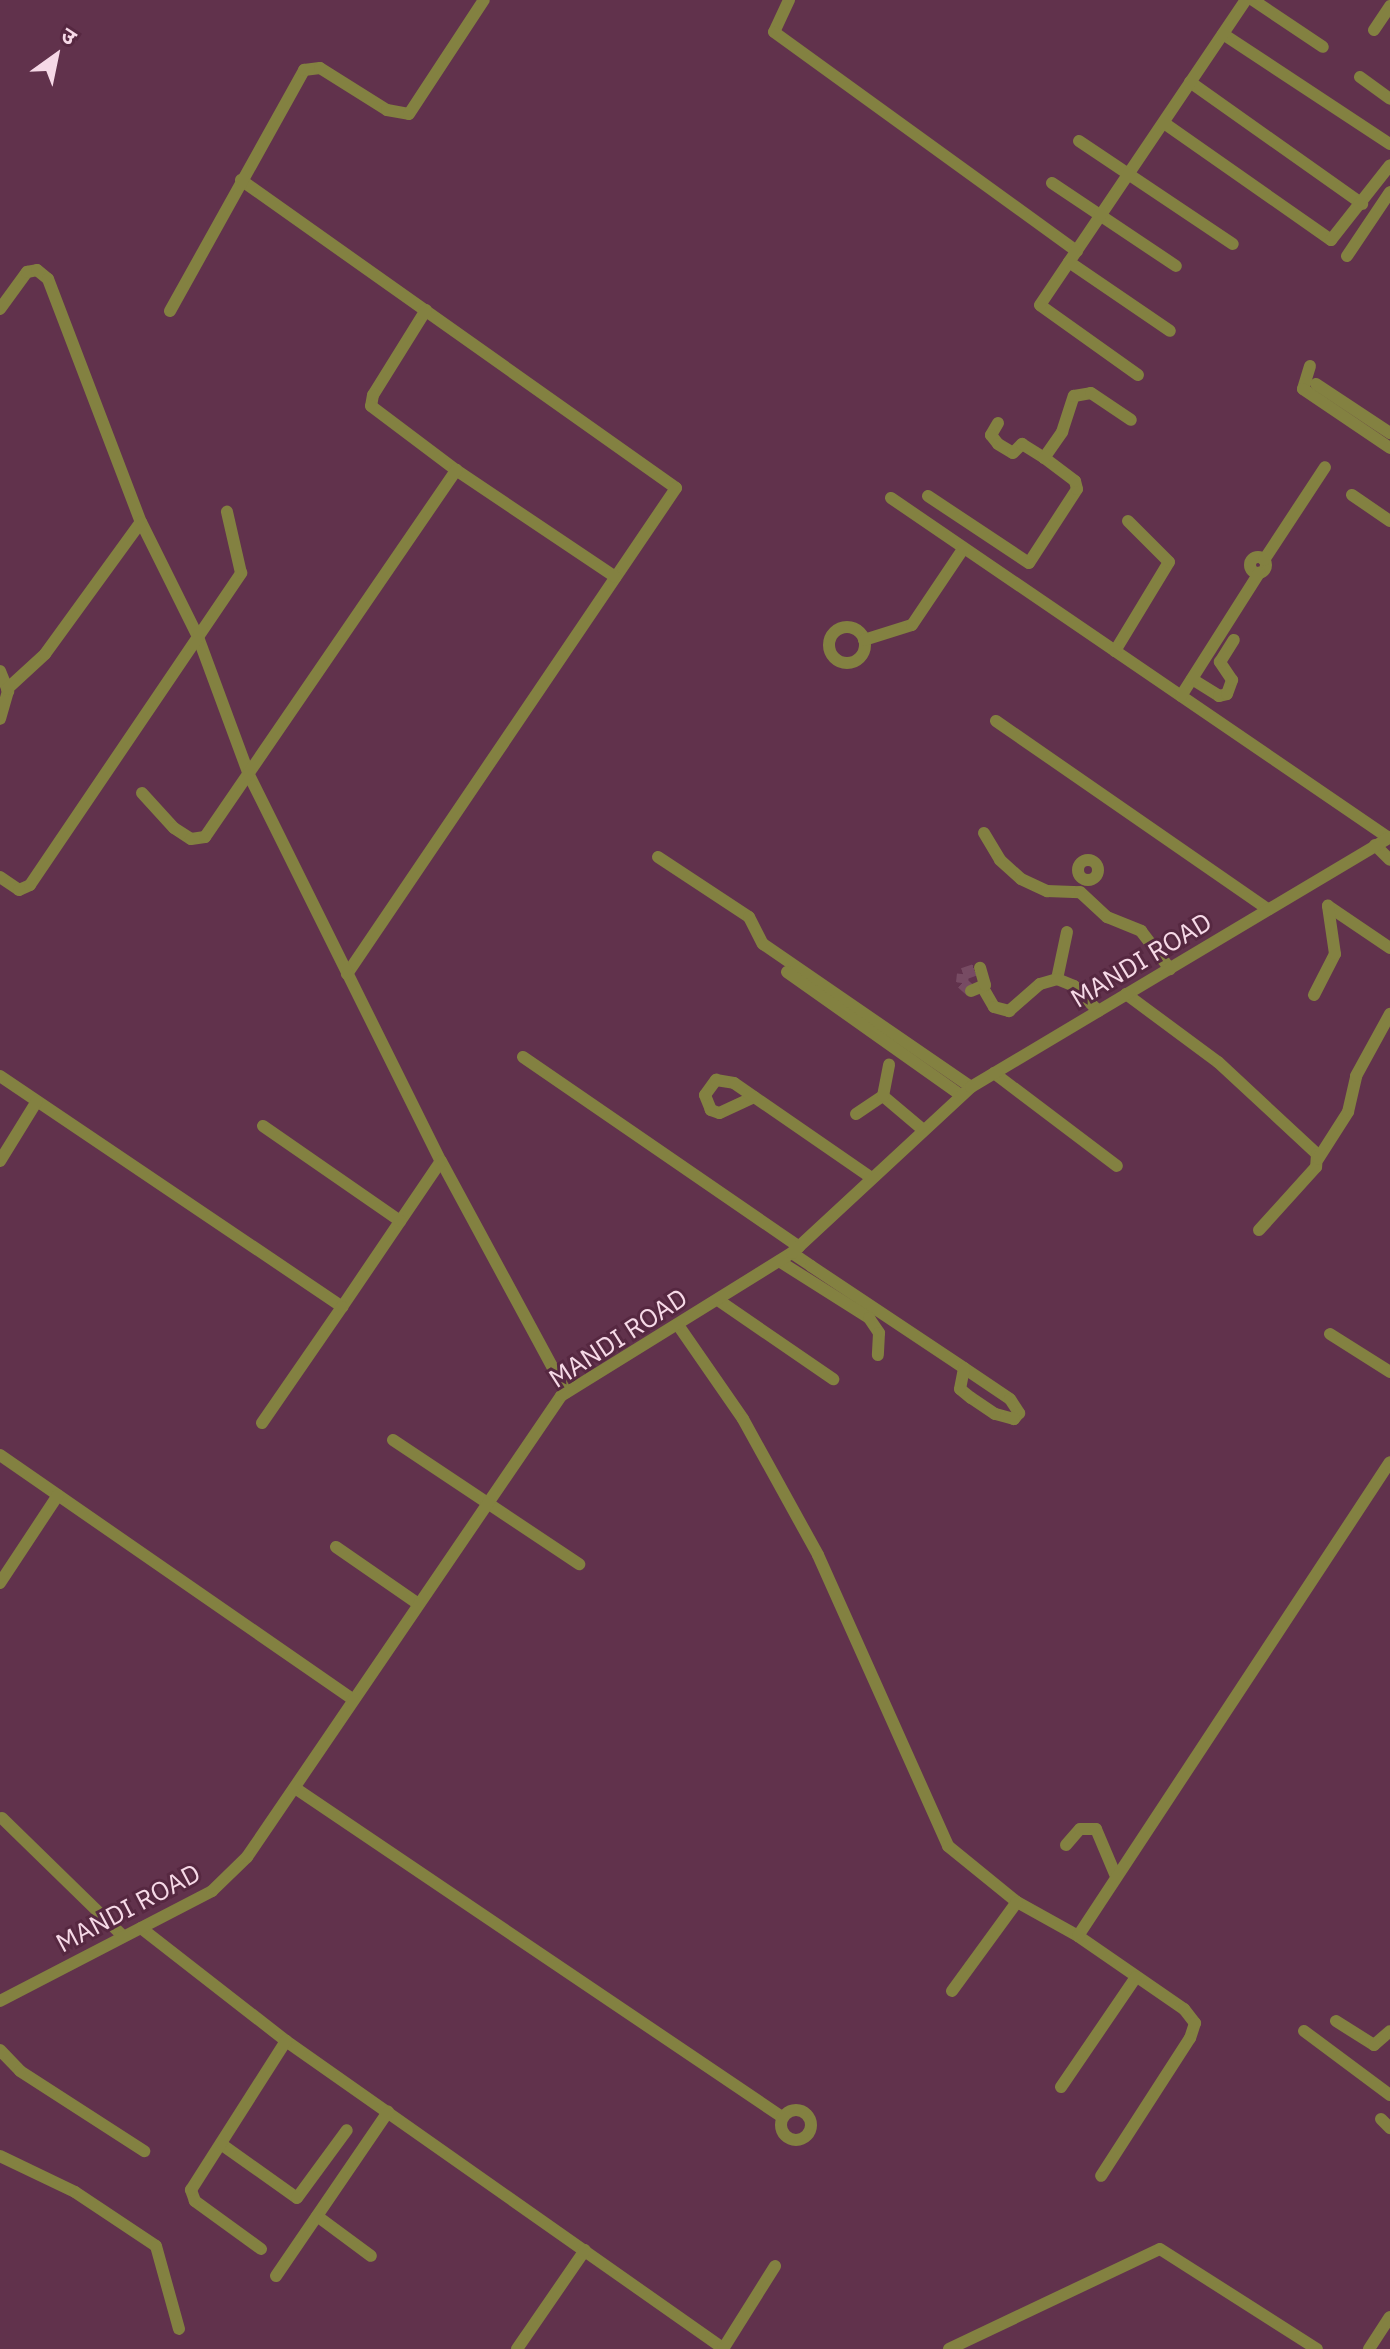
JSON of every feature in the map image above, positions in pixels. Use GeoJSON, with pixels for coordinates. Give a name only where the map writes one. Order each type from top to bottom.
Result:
{"type":"FeatureCollection","features":[{"type":"Feature","properties":{"kind":"street"},"geometry":{"type":"LineString","coordinates":[[170,311],[304,70],[320,68],[387,110],[409,114],[484,0]]}},
{"type":"Feature","properties":{"kind":"street"},"geometry":{"type":"LineString","coordinates":[[789,0],[774,32],[1170,331]]}},
{"type":"Feature","properties":{"kind":"street"},"geometry":{"type":"LineString","coordinates":[[1138,375],[1040,307],[1246,0]]}},
{"type":"Feature","properties":{"kind":"street"},"geometry":{"type":"LineString","coordinates":[[1253,0],[1323,47]]}},
{"type":"Feature","properties":{"kind":"street"},"geometry":{"type":"LineString","coordinates":[[1374,30],[1390,6]]}},
{"type":"Feature","properties":{"kind":"street"},"geometry":{"type":"LineString","coordinates":[[1223,34],[1390,144]]}},
{"type":"Feature","properties":{"kind":"street"},"geometry":{"type":"LineString","coordinates":[[1360,77],[1390,99]]}},
{"type":"Feature","properties":{"kind":"street"},"geometry":{"type":"LineString","coordinates":[[1190,82],[1362,204]]}},
{"type":"Feature","properties":{"kind":"street"},"geometry":{"type":"LineString","coordinates":[[1164,123],[1326,238],[1335,239],[1390,165]]}},
{"type":"Feature","properties":{"kind":"street"},"geometry":{"type":"LineString","coordinates":[[1079,141],[1233,244]]}},
{"type":"Feature","properties":{"kind":"street"},"geometry":{"type":"LineString","coordinates":[[241,180],[675,486],[347,974]]}},
{"type":"Feature","properties":{"kind":"street"},"geometry":{"type":"LineString","coordinates":[[1052,183],[1176,266]]}},
{"type":"Feature","properties":{"kind":"street"},"geometry":{"type":"LineString","coordinates":[[1347,256],[1390,192]]}},
{"type":"Feature","properties":{"kind":"street"},"geometry":{"type":"LineString","coordinates":[[0,309],[27,272],[37,270],[48,279],[141,522],[198,637],[249,775],[441,1161],[566,1392]]}},
{"type":"Feature","properties":{"kind":"street"},"geometry":{"type":"LineString","coordinates":[[426,310],[371,403],[456,470],[615,577]]}},
{"type":"Feature","properties":{"kind":"street"},"geometry":{"type":"LineString","coordinates":[[1310,366],[1303,389],[1390,448]]}},
{"type":"Feature","properties":{"kind":"street"},"geometry":{"type":"LineString","coordinates":[[1316,384],[1390,433]]}},
{"type":"Feature","properties":{"kind":"street"},"geometry":{"type":"LineString","coordinates":[[1044,458],[1078,393],[1095,395],[1131,420]]}},
{"type":"Feature","properties":{"kind":"street"},"geometry":{"type":"LineString","coordinates":[[928,496],[1029,563],[1077,489],[1075,481],[1022,444],[1013,453],[998,444],[991,435],[998,423]]}},
{"type":"Feature","properties":{"kind":"street"},"geometry":{"type":"LineString","coordinates":[[1181,696],[1325,467]]}},
{"type":"Feature","properties":{"kind":"street"},"geometry":{"type":"LineString","coordinates":[[142,793],[174,828],[199,840],[249,775],[456,470]]}},
{"type":"Feature","properties":{"kind":"street"},"geometry":{"type":"LineString","coordinates":[[1352,495],[1390,521]]}},
{"type":"Feature","properties":{"kind":"street"},"geometry":{"type":"LineString","coordinates":[[891,498],[1390,837]]}},
{"type":"Feature","properties":{"kind":"street"},"geometry":{"type":"LineString","coordinates":[[0,877],[19,890],[28,888],[241,573],[227,512]]}},
{"type":"Feature","properties":{"kind":"street"},"geometry":{"type":"LineString","coordinates":[[941,534],[954,515]]}},
{"type":"Feature","properties":{"kind":"street"},"geometry":{"type":"LineString","coordinates":[[1115,651],[1169,562],[1128,521]]}},
{"type":"Feature","properties":{"kind":"street"},"geometry":{"type":"LineString","coordinates":[[0,719],[7,689],[45,654],[141,522]]}},
{"type":"Feature","properties":{"kind":"street"},"geometry":{"type":"LineString","coordinates":[[864,640],[912,625],[963,549]]}},
{"type":"Feature","properties":{"kind":"street"},"geometry":{"type":"LineString","coordinates":[[1192,679],[1219,696],[1227,694],[1232,680],[1220,662],[1234,640]]}},
{"type":"Feature","properties":{"kind":"street"},"geometry":{"type":"LineString","coordinates":[[0,671],[7,689]]}},
{"type":"Feature","properties":{"kind":"street"},"geometry":{"type":"LineString","coordinates":[[996,721],[1268,909]]}},
{"type":"Feature","properties":{"kind":"street"},"geometry":{"type":"LineString","coordinates":[[984,833],[1000,860],[1021,879],[1047,891],[1083,886],[1107,917],[1141,931],[1170,969]]}},
{"type":"Feature","properties":{"kind":"street","name":"MANDI ROAD"},"geometry":{"type":"LineString","coordinates":[[2,1997],[141,1928],[228,1877],[295,1788],[484,1502],[566,1392],[796,1250],[869,1176],[966,1091],[1390,837]]}},
{"type":"Feature","properties":{"kind":"street"},"geometry":{"type":"LineString","coordinates":[[1375,845],[1390,860]]}},
{"type":"Feature","properties":{"kind":"street"},"geometry":{"type":"LineString","coordinates":[[658,857],[749,917],[763,944],[966,1091]]}},
{"type":"Feature","properties":{"kind":"street"},"geometry":{"type":"LineString","coordinates":[[1314,995],[1335,954],[1328,906],[1390,948]]}},
{"type":"Feature","properties":{"kind":"street"},"geometry":{"type":"LineString","coordinates":[[1057,979],[1067,932]]}},
{"type":"Feature","properties":{"kind":"street"},"geometry":{"type":"LineString","coordinates":[[980,968],[987,977],[977,990],[994,1007],[1009,1011],[1040,984],[1057,979],[1074,986],[1098,1011]]}},
{"type":"Feature","properties":{"kind":"street"},"geometry":{"type":"LineString","coordinates":[[787,972],[966,1091]]}},
{"type":"Feature","properties":{"kind":"street"},"geometry":{"type":"LineString","coordinates":[[1126,994],[1231,1073],[1318,1159]]}},
{"type":"Feature","properties":{"kind":"street"},"geometry":{"type":"LineString","coordinates":[[1259,1230],[1308,1178],[1350,1107],[1356,1076],[1390,1014]]}},
{"type":"Feature","properties":{"kind":"street"},"geometry":{"type":"LineString","coordinates":[[523,1057],[1010,1399],[1019,1413],[1014,1419],[995,1414],[960,1389],[964,1368]]}},
{"type":"Feature","properties":{"kind":"street"},"geometry":{"type":"LineString","coordinates":[[856,1114],[883,1096],[889,1065]]}},
{"type":"Feature","properties":{"kind":"street"},"geometry":{"type":"LineString","coordinates":[[994,1073],[1117,1166]]}},
{"type":"Feature","properties":{"kind":"street"},"geometry":{"type":"LineString","coordinates":[[0,1076],[342,1307]]}},
{"type":"Feature","properties":{"kind":"street"},"geometry":{"type":"LineString","coordinates":[[883,1096],[922,1129]]}},
{"type":"Feature","properties":{"kind":"street"},"geometry":{"type":"LineString","coordinates":[[754,1097],[869,1176]]}},
{"type":"Feature","properties":{"kind":"street"},"geometry":{"type":"LineString","coordinates":[[0,1161],[37,1101]]}},
{"type":"Feature","properties":{"kind":"street"},"geometry":{"type":"LineString","coordinates":[[263,1126],[400,1221]]}},
{"type":"Feature","properties":{"kind":"street"},"geometry":{"type":"LineString","coordinates":[[262,1423],[441,1161]]}},
{"type":"Feature","properties":{"kind":"street"},"geometry":{"type":"LineString","coordinates":[[779,1261],[869,1318],[879,1333],[878,1355]]}},
{"type":"Feature","properties":{"kind":"street"},"geometry":{"type":"LineString","coordinates":[[718,1300],[833,1379]]}},
{"type":"Feature","properties":{"kind":"street"},"geometry":{"type":"LineString","coordinates":[[678,1325],[736,1407],[818,1555],[943,1838],[1017,1902],[1078,1936],[1184,2009],[1195,2027],[1101,2176]]}},
{"type":"Feature","properties":{"kind":"street"},"geometry":{"type":"LineString","coordinates":[[1330,1334],[1390,1372]]}},
{"type":"Feature","properties":{"kind":"street"},"geometry":{"type":"LineString","coordinates":[[393,1440],[579,1564]]}},
{"type":"Feature","properties":{"kind":"street"},"geometry":{"type":"LineString","coordinates":[[2,1460],[58,1495],[352,1699]]}},
{"type":"Feature","properties":{"kind":"street"},"geometry":{"type":"LineString","coordinates":[[1078,1936],[1115,1874],[1390,1462]]}},
{"type":"Feature","properties":{"kind":"street"},"geometry":{"type":"LineString","coordinates":[[0,1583],[58,1495]]}},
{"type":"Feature","properties":{"kind":"street"},"geometry":{"type":"LineString","coordinates":[[336,1547],[417,1603]]}},
{"type":"Feature","properties":{"kind":"street"},"geometry":{"type":"LineString","coordinates":[[295,1788],[782,2117]]}},
{"type":"Feature","properties":{"kind":"street"},"geometry":{"type":"LineString","coordinates":[[2,1818],[123,1936]]}},
{"type":"Feature","properties":{"kind":"street"},"geometry":{"type":"LineString","coordinates":[[1066,1845],[1080,1829],[1096,1829],[1115,1874]]}},
{"type":"Feature","properties":{"kind":"street"},"geometry":{"type":"LineString","coordinates":[[952,1991],[1017,1902]]}},
{"type":"Feature","properties":{"kind":"street"},"geometry":{"type":"LineString","coordinates":[[141,1928],[286,2041],[723,2349],[775,2266]]}},
{"type":"Feature","properties":{"kind":"street"},"geometry":{"type":"LineString","coordinates":[[1061,2087],[1136,1977]]}},
{"type":"Feature","properties":{"kind":"street"},"geometry":{"type":"LineString","coordinates":[[1336,2021],[1374,2045],[1390,2031]]}},
{"type":"Feature","properties":{"kind":"street"},"geometry":{"type":"LineString","coordinates":[[1304,2031],[1390,2095]]}},
{"type":"Feature","properties":{"kind":"street"},"geometry":{"type":"LineString","coordinates":[[261,2249],[195,2201],[195,2181],[286,2041]]}},
{"type":"Feature","properties":{"kind":"street"},"geometry":{"type":"LineString","coordinates":[[0,2050],[20,2071],[144,2151]]}},
{"type":"Feature","properties":{"kind":"street"},"geometry":{"type":"LineString","coordinates":[[276,2276],[388,2112]]}},
{"type":"Feature","properties":{"kind":"street"},"geometry":{"type":"LineString","coordinates":[[221,2144],[297,2198],[347,2130]]}},
{"type":"Feature","properties":{"kind":"street"},"geometry":{"type":"LineString","coordinates":[[0,2156],[75,2192],[156,2246],[179,2329]]}},
{"type":"Feature","properties":{"kind":"street"},"geometry":{"type":"LineString","coordinates":[[317,2216],[371,2256]]}},
{"type":"Feature","properties":{"kind":"street"},"geometry":{"type":"LineString","coordinates":[[949,2349],[1160,2249],[1317,2349]]}},
{"type":"Feature","properties":{"kind":"street"},"geometry":{"type":"LineString","coordinates":[[521,2348],[585,2250]]}},
{"type":"Feature","properties":{"kind":"street"},"geometry":{"type":"LineString","coordinates":[[1369,2349],[1388,2326]]}},
{"type":"Feature","properties":{"kind":"tunnel"},"geometry":{"type":"LineString","coordinates":[[971,991],[962,983],[963,974],[980,968]]}}]}
